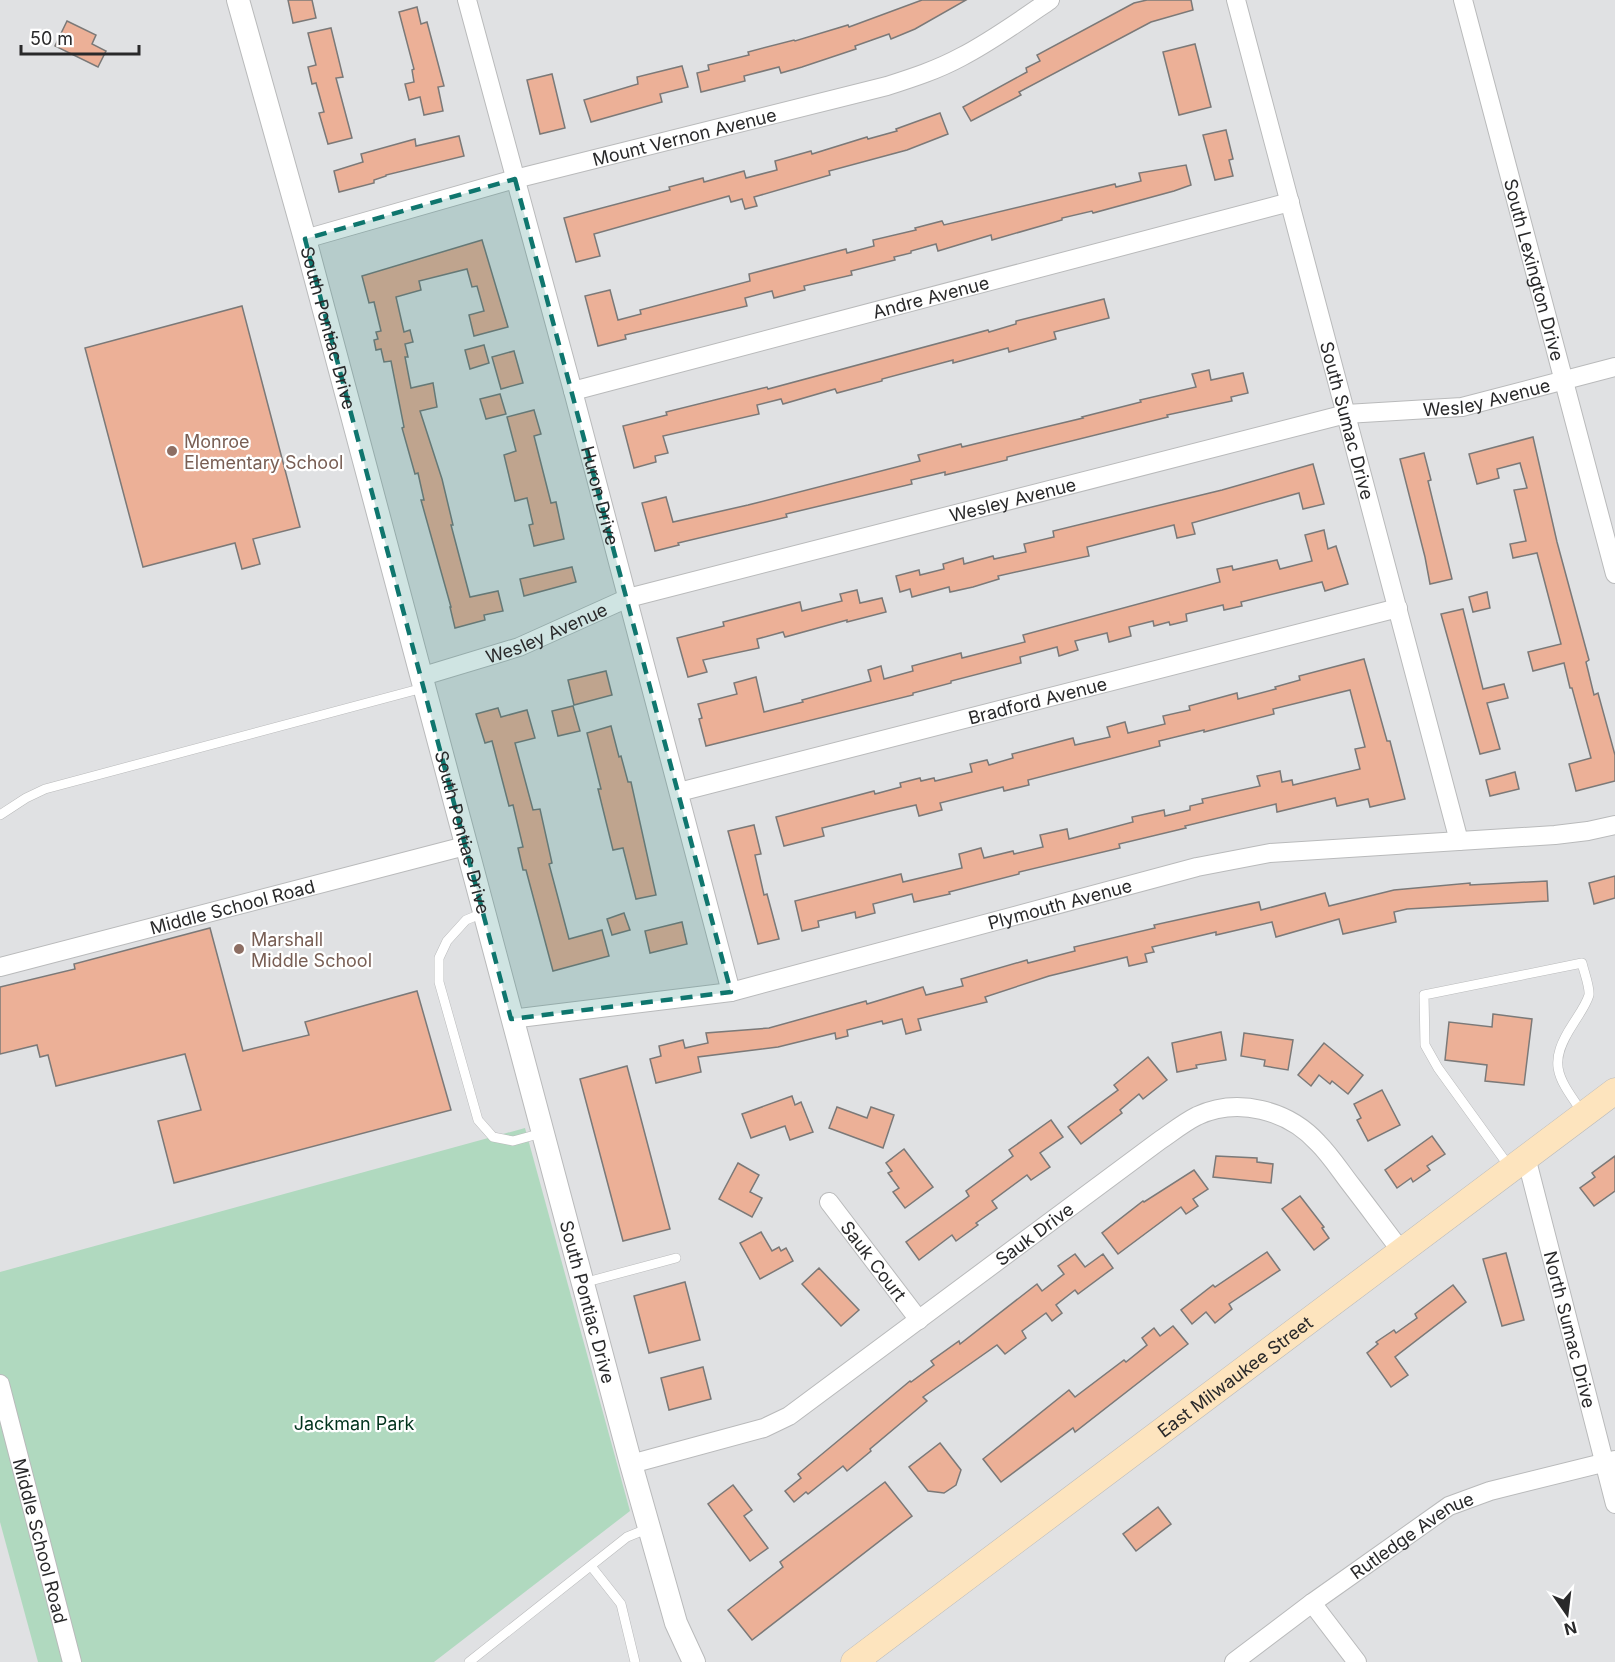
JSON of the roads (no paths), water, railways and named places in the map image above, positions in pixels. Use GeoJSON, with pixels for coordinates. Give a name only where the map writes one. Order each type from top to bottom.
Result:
{"type":"FeatureCollection","features":[{"type":"Feature","properties":{"kind":"main road","name":"East Milwaukee Street"},"geometry":{"type":"LineString","coordinates":[[854,1662],[1615,1091]]}},
{"type":"Feature","properties":{"kind":"street","name":"South Pontiac Drive"},"geometry":{"type":"LineString","coordinates":[[238,0],[631,1464],[676,1623],[692,1661]]}},
{"type":"Feature","properties":{"kind":"street","name":"Huron Drive"},"geometry":{"type":"LineString","coordinates":[[467,0],[573,391],[731,992]]}},
{"type":"Feature","properties":{"kind":"street","name":"Mount Vernon Avenue"},"geometry":{"type":"LineString","coordinates":[[304,239],[515,179],[887,86],[926,73],[959,58],[991,40],[1050,0]]}},
{"type":"Feature","properties":{"kind":"street","name":"South Sumac Drive"},"geometry":{"type":"LineString","coordinates":[[1236,0],[1459,841]]}},
{"type":"Feature","properties":{"kind":"street","name":"South Lexington Drive"},"geometry":{"type":"LineString","coordinates":[[1463,0],[1615,574]]}},
{"type":"Feature","properties":{"kind":"street","name":"Andre Avenue"},"geometry":{"type":"LineString","coordinates":[[573,391],[1290,202]]}},
{"type":"Feature","properties":{"kind":"street","name":"Wesley Avenue"},"geometry":{"type":"LineString","coordinates":[[422,682],[519,647],[627,598],[1346,414],[1462,407],[1615,368]]}},
{"type":"Feature","properties":{"kind":"street","name":"Bradford Avenue"},"geometry":{"type":"LineString","coordinates":[[679,792],[1398,608]]}},
{"type":"Feature","properties":{"kind":"street","name":"Plymouth Avenue"},"geometry":{"type":"LineString","coordinates":[[511,1019],[731,992],[1197,867],[1247,857],[1302,850],[1555,835],[1615,825]]}},
{"type":"Feature","properties":{"kind":"street","name":"Middle School Road"},"geometry":{"type":"LineString","coordinates":[[0,967],[465,846]]}},
{"type":"Feature","properties":{"kind":"street","name":"Sauk Drive"},"geometry":{"type":"LineString","coordinates":[[631,1464],[764,1428],[789,1416],[1185,1122],[1222,1108],[1242,1107],[1264,1110],[1282,1116],[1300,1127],[1318,1143],[1402,1252]]}},
{"type":"Feature","properties":{"kind":"street","name":"North Sumac Drive"},"geometry":{"type":"LineString","coordinates":[[1518,1163],[1610,1461],[1615,1504]]}},
{"type":"Feature","properties":{"kind":"street","name":"Sauk Court"},"geometry":{"type":"LineString","coordinates":[[829,1202],[919,1320]]}},
{"type":"Feature","properties":{"kind":"street","name":"Middle School Road"},"geometry":{"type":"LineString","coordinates":[[0,1384],[72,1662]]}},
{"type":"Feature","properties":{"kind":"street","name":"Rutledge Avenue"},"geometry":{"type":"LineString","coordinates":[[1234,1662],[1312,1602],[1449,1506],[1490,1491],[1610,1461]]}},
{"type":"Feature","properties":{"kind":"street"},"geometry":{"type":"LineString","coordinates":[[1312,1602],[1357,1662]]}},
{"type":"Feature","properties":{"kind":"lane"},"geometry":{"type":"LineString","coordinates":[[0,815],[45,789],[422,682]]}},
{"type":"Feature","properties":{"kind":"lane"},"geometry":{"type":"LineString","coordinates":[[483,913],[466,920],[447,941],[439,958],[440,982],[478,1120],[493,1137],[513,1140],[542,1133]]}},
{"type":"Feature","properties":{"kind":"lane"},"geometry":{"type":"LineString","coordinates":[[1518,1163],[1438,1068],[1425,1045],[1424,995],[1582,963],[1589,994],[1581,1012],[1561,1043],[1557,1059],[1566,1089],[1584,1114]]}},
{"type":"Feature","properties":{"kind":"lane"},"geometry":{"type":"LineString","coordinates":[[583,1283],[675,1258]]}},
{"type":"Feature","properties":{"kind":"lane"},"geometry":{"type":"LineString","coordinates":[[469,1662],[627,1537],[649,1528]]}},
{"type":"Feature","properties":{"kind":"lane"},"geometry":{"type":"LineString","coordinates":[[591,1566],[621,1604],[635,1662]]}},
{"type":"Feature","properties":{"kind":"place","name":"Monroe Elementary School"},"geometry":{"type":"Point","coordinates":[172,451]}},
{"type":"Feature","properties":{"kind":"place","name":"Marshall Middle School"},"geometry":{"type":"Point","coordinates":[239,949]}},
{"type":"Feature","properties":{"kind":"park label","name":"Jackman Park"},"geometry":{"type":"Point","coordinates":[354,1423]}}]}
